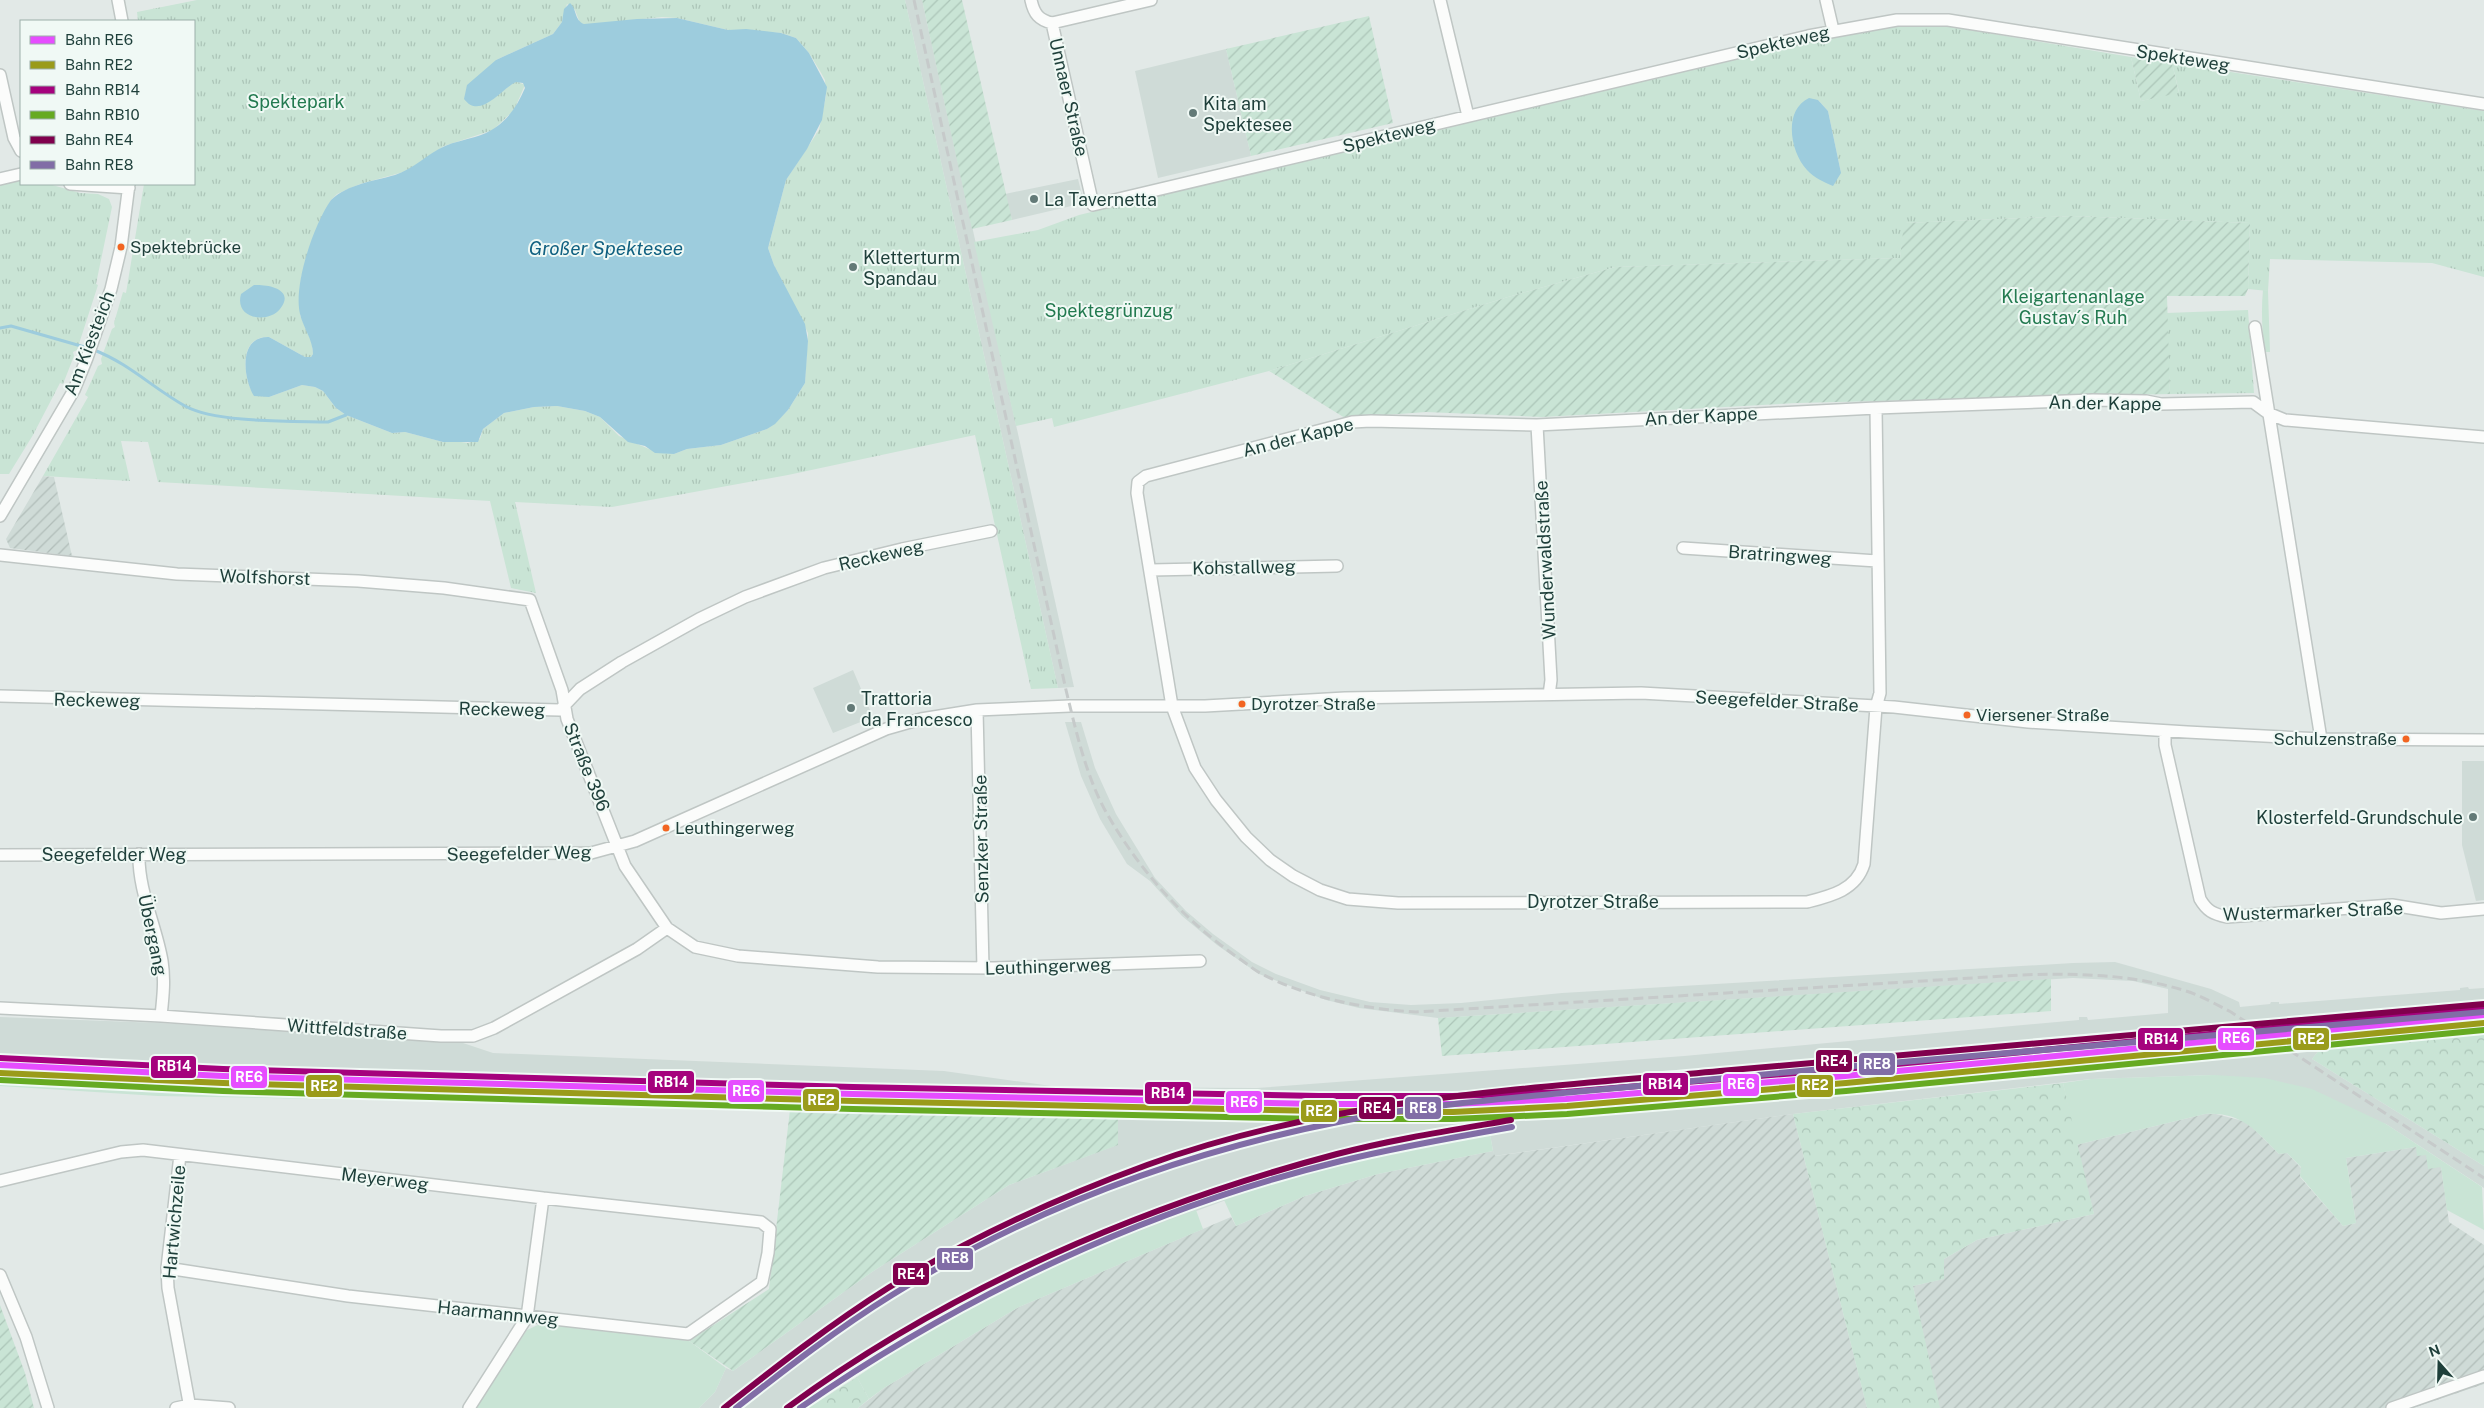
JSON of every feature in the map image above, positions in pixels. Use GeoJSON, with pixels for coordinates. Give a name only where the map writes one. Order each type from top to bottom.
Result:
{"type":"FeatureCollection","features":[{"type":"Feature","properties":{"kind":"street"},"geometry":{"type":"LineString","coordinates":[[118,0],[122,20]]}},
{"type":"Feature","properties":{"kind":"street","name":"Unnaer Straße"},"geometry":{"type":"LineString","coordinates":[[1031,0],[1033,10],[1041,20],[1052,23],[1093,204]]}},
{"type":"Feature","properties":{"kind":"street"},"geometry":{"type":"LineString","coordinates":[[1052,23],[1151,0]]}},
{"type":"Feature","properties":{"kind":"street"},"geometry":{"type":"LineString","coordinates":[[1440,0],[1468,116]]}},
{"type":"Feature","properties":{"kind":"street"},"geometry":{"type":"LineString","coordinates":[[1826,0],[1833,30]]}},
{"type":"Feature","properties":{"kind":"street","name":"Spekteweg"},"geometry":{"type":"LineString","coordinates":[[1093,204],[1833,30],[1897,20],[1948,20],[2484,104]]}},
{"type":"Feature","properties":{"kind":"street"},"geometry":{"type":"LineString","coordinates":[[0,75],[14,138],[20,149]]}},
{"type":"Feature","properties":{"kind":"street"},"geometry":{"type":"LineString","coordinates":[[0,179],[20,174]]}},
{"type":"Feature","properties":{"kind":"street"},"geometry":{"type":"LineString","coordinates":[[100,185],[129,186]]}},
{"type":"Feature","properties":{"kind":"street","name":"Am Kiesteich"},"geometry":{"type":"LineString","coordinates":[[0,516],[74,390],[111,289],[121,246],[129,186]]}},
{"type":"Feature","properties":{"kind":"street"},"geometry":{"type":"LineString","coordinates":[[2255,327],[2321,738]]}},
{"type":"Feature","properties":{"kind":"street","name":"An der Kappe"},"geometry":{"type":"LineString","coordinates":[[1138,482],[1146,476],[1352,422],[1371,420],[1537,425],[1876,408],[2093,400],[2146,401],[2161,404],[2253,402],[2268,413],[2285,420],[2484,437]]}},
{"type":"Feature","properties":{"kind":"street"},"geometry":{"type":"LineString","coordinates":[[1876,408],[1880,693],[1876,707]]}},
{"type":"Feature","properties":{"kind":"street","name":"Wunderwaldstraße"},"geometry":{"type":"LineString","coordinates":[[1537,425],[1551,680],[1549,695]]}},
{"type":"Feature","properties":{"kind":"street","name":"Dyrotzer Straße"},"geometry":{"type":"LineString","coordinates":[[1138,482],[1137,494],[1172,706],[1195,768],[1240,829],[1270,860],[1311,885],[1348,899],[1398,903],[1807,902],[1844,891],[1855,881],[1864,864],[1876,707]]}},
{"type":"Feature","properties":{"kind":"street","name":"Reckeweg"},"geometry":{"type":"LineString","coordinates":[[0,696],[556,711],[564,707],[580,689],[622,662],[699,619],[745,597],[824,568],[902,549],[991,531]]}},
{"type":"Feature","properties":{"kind":"street","name":"Bratringweg"},"geometry":{"type":"LineString","coordinates":[[1683,548],[1877,561]]}},
{"type":"Feature","properties":{"kind":"street","name":"Wolfshorst"},"geometry":{"type":"LineString","coordinates":[[0,555],[176,574],[358,581],[444,588],[530,600]]}},
{"type":"Feature","properties":{"kind":"street","name":"Kohstallweg"},"geometry":{"type":"LineString","coordinates":[[1151,570],[1337,566]]}},
{"type":"Feature","properties":{"kind":"street","name":"Straße 396"},"geometry":{"type":"LineString","coordinates":[[530,600],[562,690],[567,719],[619,847]]}},
{"type":"Feature","properties":{"kind":"street","name":"Seegefelder Straße"},"geometry":{"type":"LineString","coordinates":[[1070,706],[1172,706],[1345,698],[1648,694],[1876,707],[2028,722],[2165,731],[2321,738],[2484,740]]}},
{"type":"Feature","properties":{"kind":"street","name":"Seegefelder Weg"},"geometry":{"type":"LineString","coordinates":[[0,855],[577,854],[619,847],[874,734],[921,719],[977,710],[1070,706]]}},
{"type":"Feature","properties":{"kind":"street","name":"Senzker Straße"},"geometry":{"type":"LineString","coordinates":[[977,710],[984,968]]}},
{"type":"Feature","properties":{"kind":"street","name":"Wustermarker Straße"},"geometry":{"type":"LineString","coordinates":[[2165,731],[2167,753],[2200,899],[2206,909],[2213,914],[2226,917],[2392,905],[2441,913],[2484,909]]}},
{"type":"Feature","properties":{"kind":"street","name":"Leuthingerweg"},"geometry":{"type":"LineString","coordinates":[[619,847],[626,866],[667,928],[695,947],[738,956],[878,967],[984,968],[1200,961]]}},
{"type":"Feature","properties":{"kind":"street","name":"Übergang"},"geometry":{"type":"LineString","coordinates":[[138,854],[138,866],[161,959],[164,987],[161,1016]]}},
{"type":"Feature","properties":{"kind":"street","name":"Wittfeldstraße"},"geometry":{"type":"LineString","coordinates":[[0,1008],[161,1016],[432,1036],[473,1036],[494,1028],[636,949],[667,928]]}},
{"type":"Feature","properties":{"kind":"street","name":"Meyerweg"},"geometry":{"type":"LineString","coordinates":[[0,1181],[121,1152],[143,1150],[761,1222],[770,1229]]}},
{"type":"Feature","properties":{"kind":"street","name":"Hartwichzeile"},"geometry":{"type":"LineString","coordinates":[[180,1155],[167,1268],[168,1288],[190,1407]]}},
{"type":"Feature","properties":{"kind":"street"},"geometry":{"type":"LineString","coordinates":[[470,1408],[527,1317],[543,1198]]}},
{"type":"Feature","properties":{"kind":"street","name":"Haarmannweg"},"geometry":{"type":"LineString","coordinates":[[167,1268],[348,1296],[688,1334],[762,1282],[768,1253],[770,1229]]}},
{"type":"Feature","properties":{"kind":"street"},"geometry":{"type":"LineString","coordinates":[[0,1275],[26,1337],[48,1408]]}},
{"type":"Feature","properties":{"kind":"street"},"geometry":{"type":"LineString","coordinates":[[2392,1408],[2484,1376]]}},
{"type":"Feature","properties":{"kind":"street"},"geometry":{"type":"LineString","coordinates":[[176,1408],[229,1408]]}},
{"type":"Feature","properties":{"kind":"shaded area"},"geometry":{"type":"Polygon","coordinates":[[[905,0],[922,0],[1074,687],[1058,688],[905,0]]]}},
{"type":"Feature","properties":{"kind":"shaded area","name":"Kita am Spektesee"},"geometry":{"type":"Polygon","coordinates":[[[1226,49],[1251,156],[1158,178],[1135,71],[1226,49]]]}},
{"type":"Feature","properties":{"kind":"shaded area"},"geometry":{"type":"Polygon","coordinates":[[[1078,179],[1084,203],[1012,220],[1005,194],[1078,179]]]}},
{"type":"Feature","properties":{"kind":"shaded area"},"geometry":{"type":"Polygon","coordinates":[[[43,476],[54,477],[72,556],[10,548],[6,539],[43,476]]]}},
{"type":"Feature","properties":{"kind":"shaded area"},"geometry":{"type":"Polygon","coordinates":[[[853,670],[873,717],[833,733],[813,688],[853,670]]]}},
{"type":"Feature","properties":{"kind":"shaded area"},"geometry":{"type":"Polygon","coordinates":[[[1065,722],[1081,722],[1095,768],[1116,814],[1155,878],[1186,911],[1213,934],[1252,962],[1276,974],[1320,990],[1370,1002],[1411,1005],[1461,1003],[1562,993],[2115,962],[2211,989],[2239,1002],[2240,1007],[2270,1004],[2271,1002],[2279,1002],[2279,1004],[2460,990],[2460,988],[2468,987],[2469,989],[2484,988],[2484,1033],[2323,1045],[2312,1059],[2484,1166],[2484,1188],[2386,1124],[2213,1075],[2091,1079],[1793,1114],[1494,1156],[1490,1134],[1354,1160],[1267,1185],[1093,1249],[1012,1287],[942,1324],[883,1359],[808,1408],[699,1408],[715,1392],[726,1368],[733,1371],[872,1272],[1009,1185],[1117,1145],[1118,1112],[0,1072],[0,1017],[160,1023],[463,1043],[493,1053],[944,1071],[1058,1087],[1257,1088],[1684,1056],[2079,1020],[2079,1017],[2087,1017],[2088,1020],[2168,1013],[2168,989],[2133,981],[2073,978],[1438,1018],[1359,1008],[1326,1000],[1259,974],[1217,945],[1182,916],[1150,881],[1127,864],[1100,819],[1081,776],[1065,722]]]}},
{"type":"Feature","properties":{"kind":"shaded area","name":"Klosterfeld-Grundschule"},"geometry":{"type":"Polygon","coordinates":[[[2462,761],[2484,761],[2484,900],[2476,901],[2462,845],[2462,761]]]}},
{"type":"Feature","properties":{"kind":"shaded area"},"geometry":{"type":"Polygon","coordinates":[[[1793,1114],[1867,1408],[858,1408],[884,1388],[1019,1307],[1231,1217],[1236,1226],[1305,1196],[1378,1174],[1493,1151],[1495,1156],[1793,1114]]]}},
{"type":"Feature","properties":{"kind":"shaded area"},"geometry":{"type":"Polygon","coordinates":[[[2205,1114],[2216,1114],[2247,1122],[2279,1154],[2287,1153],[2301,1168],[2300,1177],[2343,1226],[2356,1223],[2346,1158],[2416,1147],[2441,1167],[2449,1222],[2484,1245],[2484,1384],[2413,1408],[1939,1408],[1913,1286],[1943,1279],[1944,1259],[1977,1240],[2094,1214],[2076,1145],[2205,1114]]]}},
{"type":"Feature","properties":{"kind":"green space","name":"Spektepark"},"geometry":{"type":"Polygon","coordinates":[[[197,0],[905,0],[1058,688],[1031,689],[975,435],[788,475],[612,507],[515,502],[536,593],[511,588],[490,501],[158,482],[148,442],[121,441],[130,481],[43,476],[88,397],[85,395],[98,366],[102,364],[101,359],[112,329],[115,327],[114,323],[123,292],[126,293],[144,185],[195,185],[195,20],[138,20],[137,12],[197,0]],[[567,4],[562,22],[553,34],[496,60],[493,98],[516,81],[525,85],[514,110],[493,130],[444,146],[407,171],[360,184],[337,194],[331,200],[315,234],[301,278],[300,315],[312,343],[313,354],[311,357],[305,357],[269,337],[260,338],[253,342],[248,348],[246,356],[246,374],[251,390],[269,397],[302,385],[315,387],[323,391],[336,408],[346,415],[392,433],[405,432],[443,442],[468,443],[480,439],[483,429],[504,413],[534,407],[557,406],[585,411],[600,417],[619,436],[649,449],[674,454],[687,449],[721,445],[767,429],[788,410],[805,383],[808,333],[774,265],[768,248],[786,180],[819,130],[826,96],[825,80],[809,53],[796,38],[781,33],[728,30],[677,18],[662,17],[588,25],[580,23],[575,10],[567,4]]]}},
{"type":"Feature","properties":{"kind":"green space"},"geometry":{"type":"Polygon","coordinates":[[[922,0],[962,0],[1012,220],[972,229],[922,0]]]}},
{"type":"Feature","properties":{"kind":"green space"},"geometry":{"type":"Polygon","coordinates":[[[1369,16],[1393,123],[1251,156],[1226,49],[1369,16]]]}},
{"type":"Feature","properties":{"kind":"green space","name":"Spektegrünzug"},"geometry":{"type":"Polygon","coordinates":[[[1895,25],[1946,26],[2131,57],[2141,101],[2179,92],[2172,63],[2484,111],[2484,277],[2432,263],[2270,259],[2268,291],[2248,289],[2250,223],[2072,216],[1905,223],[1900,258],[1615,267],[1508,297],[1269,371],[1054,427],[1052,418],[1016,426],[974,242],[1038,230],[1079,215],[1822,39],[1895,25]],[[1818,100],[1841,173],[1828,111],[1818,100]]]}},
{"type":"Feature","properties":{"kind":"green space"},"geometry":{"type":"Polygon","coordinates":[[[2131,57],[2172,63],[2179,93],[2141,101],[2131,57]]]}},
{"type":"Feature","properties":{"kind":"green space"},"geometry":{"type":"Polygon","coordinates":[[[20,179],[20,185],[52,185],[80,193],[98,194],[109,199],[112,207],[96,284],[98,285],[77,350],[73,352],[74,356],[63,384],[60,383],[33,435],[9,474],[0,474],[0,184],[20,179]]]}},
{"type":"Feature","properties":{"kind":"green space","name":"Kleigartenanlage Gustav´s Ruh"},"geometry":{"type":"Polygon","coordinates":[[[2072,216],[2250,223],[2248,289],[2245,296],[2167,296],[2170,394],[1797,403],[1542,417],[1426,412],[1345,418],[1269,371],[1508,297],[1615,267],[1900,258],[1904,223],[2072,216]]]}},
{"type":"Feature","properties":{"kind":"green space"},"geometry":{"type":"Polygon","coordinates":[[[2263,290],[2268,291],[2270,352],[2265,352],[2264,344],[2263,290]]]}},
{"type":"Feature","properties":{"kind":"green space"},"geometry":{"type":"Polygon","coordinates":[[[2248,310],[2254,393],[2170,394],[2166,313],[2248,310]]]}},
{"type":"Feature","properties":{"kind":"green space"},"geometry":{"type":"Polygon","coordinates":[[[2051,979],[2051,1011],[1442,1056],[1438,1018],[2051,979]]]}},
{"type":"Feature","properties":{"kind":"green space"},"geometry":{"type":"Polygon","coordinates":[[[2484,1033],[2484,1166],[2312,1059],[2323,1045],[2484,1033]]]}},
{"type":"Feature","properties":{"kind":"green space"},"geometry":{"type":"Polygon","coordinates":[[[0,1072],[791,1101],[790,1108],[158,1096],[0,1086],[0,1072]]]}},
{"type":"Feature","properties":{"kind":"green space"},"geometry":{"type":"Polygon","coordinates":[[[2213,1075],[2265,1078],[2312,1089],[2386,1124],[2482,1187],[2484,1230],[2447,1210],[2441,1167],[2428,1169],[2426,1155],[2417,1156],[2416,1147],[2346,1158],[2356,1223],[2343,1226],[2300,1176],[2301,1167],[2287,1153],[2279,1154],[2255,1130],[2238,1119],[2229,1116],[2205,1114],[2076,1145],[2063,1083],[2091,1079],[2213,1075]]]}},
{"type":"Feature","properties":{"kind":"green space"},"geometry":{"type":"Polygon","coordinates":[[[2063,1083],[2094,1214],[1977,1240],[1944,1259],[1944,1279],[1913,1286],[1940,1408],[1867,1408],[1793,1114],[2063,1083]]]}},
{"type":"Feature","properties":{"kind":"green space"},"geometry":{"type":"Polygon","coordinates":[[[791,1101],[1118,1112],[1118,1145],[1009,1185],[872,1272],[733,1371],[689,1341],[769,1289],[791,1101]]]}},
{"type":"Feature","properties":{"kind":"green space"},"geometry":{"type":"Polygon","coordinates":[[[1490,1134],[1493,1151],[1378,1174],[1305,1196],[1236,1226],[1224,1200],[1322,1169],[1422,1146],[1490,1134]]]}},
{"type":"Feature","properties":{"kind":"green space"},"geometry":{"type":"Polygon","coordinates":[[[1196,1210],[1203,1229],[1019,1307],[884,1388],[869,1399],[857,1377],[913,1340],[1002,1291],[1093,1249],[1196,1210]]]}},
{"type":"Feature","properties":{"kind":"green space"},"geometry":{"type":"Polygon","coordinates":[[[0,1305],[25,1373],[34,1408],[0,1408],[0,1305]]]}},
{"type":"Feature","properties":{"kind":"green space"},"geometry":{"type":"Polygon","coordinates":[[[540,1324],[689,1341],[726,1368],[715,1392],[699,1408],[476,1408],[527,1330],[540,1324]]]}},
{"type":"Feature","properties":{"kind":"green space"},"geometry":{"type":"Polygon","coordinates":[[[857,1377],[869,1399],[858,1408],[808,1408],[857,1377]]]}},
{"type":"Feature","properties":{"kind":"water","name":"Großer Spektesee"},"geometry":{"type":"Polygon","coordinates":[[[570,3],[579,20],[584,24],[637,19],[677,18],[728,30],[746,29],[781,33],[796,38],[809,53],[827,87],[822,120],[807,149],[786,180],[768,248],[774,265],[805,324],[808,341],[805,383],[788,410],[775,424],[767,429],[721,445],[687,449],[674,454],[655,453],[645,446],[628,442],[600,417],[585,411],[557,406],[534,407],[504,413],[483,429],[478,442],[443,442],[405,432],[392,433],[346,415],[336,408],[323,391],[315,387],[302,385],[269,397],[254,396],[247,379],[246,369],[248,350],[252,343],[269,337],[305,357],[311,357],[313,354],[301,319],[299,287],[306,255],[318,224],[331,200],[345,190],[395,175],[445,146],[484,134],[499,125],[506,119],[521,97],[525,88],[523,83],[516,82],[490,101],[477,106],[470,105],[464,99],[467,85],[496,60],[553,34],[562,22],[564,9],[570,3]]]}},
{"type":"Feature","properties":{"kind":"water"},"geometry":{"type":"Polygon","coordinates":[[[1809,98],[1818,100],[1828,111],[1841,173],[1833,186],[1816,178],[1807,170],[1796,153],[1793,142],[1792,121],[1795,112],[1809,98]]]}},
{"type":"Feature","properties":{"kind":"water"},"geometry":{"type":"Polygon","coordinates":[[[254,285],[272,287],[282,292],[285,297],[284,302],[275,314],[261,317],[253,316],[247,314],[242,309],[240,302],[241,294],[254,285]]]}},
{"type":"Feature","properties":{"kind":"waterway"},"geometry":{"type":"LineString","coordinates":[[0,328],[11,326],[88,348]]}},
{"type":"Feature","properties":{"kind":"waterway"},"geometry":{"type":"LineString","coordinates":[[94,350],[118,362],[173,399],[199,412],[215,416],[254,420],[328,422],[346,415]]}},
{"type":"Feature","properties":{"kind":"railway"},"geometry":{"type":"LineString","coordinates":[[914,0],[1066,690],[1087,768],[1106,812],[1133,854],[1181,910],[1217,942],[1259,972],[1298,990],[1357,1005],[1416,1012],[2020,975],[2104,976],[2145,981],[2192,993],[2231,1012],[2484,1178]]}},
{"type":"Feature","properties":{"kind":"rail line","name":"RE4"},"geometry":{"type":"LineString","coordinates":[[724,1408],[846,1316],[888,1288],[950,1252],[1047,1205],[1147,1165],[1216,1142],[1287,1125],[1358,1111],[1502,1091],[2484,1004]]}},
{"type":"Feature","properties":{"kind":"rail line","name":"RB14"},"geometry":{"type":"LineString","coordinates":[[0,1058],[223,1069],[853,1087],[1319,1096],[1453,1096],[1566,1092],[1844,1069],[2483,1008]]}},
{"type":"Feature","properties":{"kind":"rail line","name":"RE8"},"geometry":{"type":"LineString","coordinates":[[736,1408],[852,1321],[944,1264],[998,1236],[1053,1210],[1110,1187],[1225,1149],[1284,1134],[1395,1112],[1500,1099],[1963,1056],[2484,1012]]}},
{"type":"Feature","properties":{"kind":"rail line","name":"RE6"},"geometry":{"type":"LineString","coordinates":[[0,1065],[223,1076],[853,1094],[1319,1104],[1453,1104],[1566,1099],[1845,1076],[2484,1015]]}},
{"type":"Feature","properties":{"kind":"rail line","name":"RE2"},"geometry":{"type":"LineString","coordinates":[[0,1073],[223,1083],[853,1101],[1453,1112],[1567,1106],[1846,1083],[2484,1023]]}},
{"type":"Feature","properties":{"kind":"rail line","name":"RB10"},"geometry":{"type":"LineString","coordinates":[[0,1080],[223,1091],[853,1109],[1319,1119],[1453,1119],[1567,1114],[1846,1091],[2484,1030]]}},
{"type":"Feature","properties":{"kind":"rail line","name":"RE4"},"geometry":{"type":"LineString","coordinates":[[787,1408],[849,1365],[914,1325],[981,1289],[1121,1225],[1192,1198],[1337,1154],[1402,1139],[1511,1120]]}},
{"type":"Feature","properties":{"kind":"rail line","name":"RE8"},"geometry":{"type":"LineString","coordinates":[[800,1408],[926,1328],[1059,1260],[1128,1230],[1269,1180],[1405,1147],[1512,1127]]}},
{"type":"Feature","properties":{"kind":"place","name":"Kita am Spektesee"},"geometry":{"type":"Point","coordinates":[1193,113]}},
{"type":"Feature","properties":{"kind":"place","name":"La Tavernetta"},"geometry":{"type":"Point","coordinates":[1034,199]}},
{"type":"Feature","properties":{"kind":"place","name":"Spektebrücke"},"geometry":{"type":"Point","coordinates":[121,247]}},
{"type":"Feature","properties":{"kind":"place","name":"Kletterturm Spandau"},"geometry":{"type":"Point","coordinates":[853,267]}},
{"type":"Feature","properties":{"kind":"place","name":"Dyrotzer Straße"},"geometry":{"type":"Point","coordinates":[1242,704]}},
{"type":"Feature","properties":{"kind":"place","name":"Trattoria da Francesco"},"geometry":{"type":"Point","coordinates":[851,708]}},
{"type":"Feature","properties":{"kind":"place","name":"Viersener Straße"},"geometry":{"type":"Point","coordinates":[1967,715]}},
{"type":"Feature","properties":{"kind":"place","name":"Schulzenstraße"},"geometry":{"type":"Point","coordinates":[2406,739]}},
{"type":"Feature","properties":{"kind":"place","name":"Klosterfeld-Grundschule"},"geometry":{"type":"Point","coordinates":[2473,817]}},
{"type":"Feature","properties":{"kind":"place","name":"Leuthingerweg"},"geometry":{"type":"Point","coordinates":[666,828]}}]}
